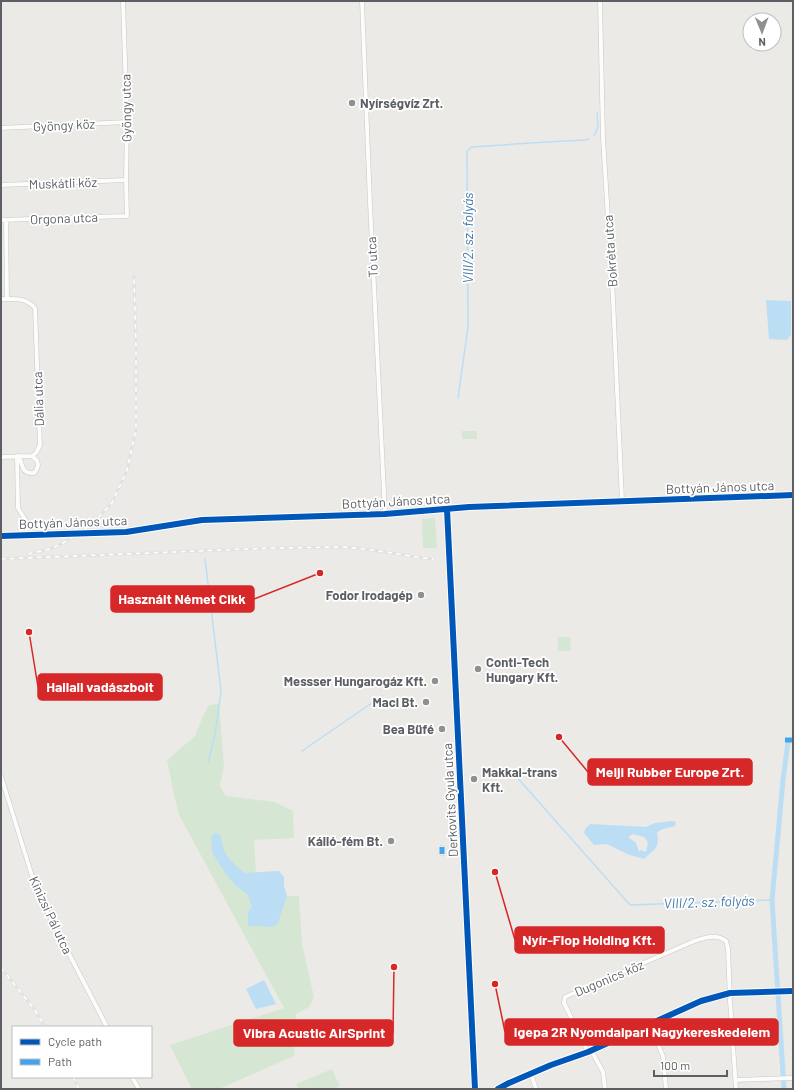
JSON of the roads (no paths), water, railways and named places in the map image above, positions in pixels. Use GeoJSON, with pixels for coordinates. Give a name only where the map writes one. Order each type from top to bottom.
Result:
{"type":"FeatureCollection","features":[{"type":"Feature","properties":{"kind":"street","name":"Gyöngy utca"},"geometry":{"type":"LineString","coordinates":[[122,1],[127,122],[126,216]]}},
{"type":"Feature","properties":{"kind":"street","name":"Tó utca"},"geometry":{"type":"LineString","coordinates":[[362,1],[370,211],[385,514]]}},
{"type":"Feature","properties":{"kind":"street","name":"Bokréta utca"},"geometry":{"type":"LineString","coordinates":[[600,1],[603,138],[613,299],[622,501]]}},
{"type":"Feature","properties":{"kind":"street","name":"Gyöngy köz"},"geometry":{"type":"LineString","coordinates":[[1,128],[127,122]]}},
{"type":"Feature","properties":{"kind":"street","name":"Muskátli köz"},"geometry":{"type":"LineString","coordinates":[[1,185],[126,180]]}},
{"type":"Feature","properties":{"kind":"street","name":"Orgona utca"},"geometry":{"type":"LineString","coordinates":[[1,220],[126,216]]}},
{"type":"Feature","properties":{"kind":"street"},"geometry":{"type":"LineString","coordinates":[[1,299],[8,299],[6,220]]}},
{"type":"Feature","properties":{"kind":"street","name":"Dália utca"},"geometry":{"type":"LineString","coordinates":[[8,299],[25,300],[35,308],[40,445],[36,453],[32,456]]}},
{"type":"Feature","properties":{"kind":"street"},"geometry":{"type":"LineString","coordinates":[[1,457],[18,456],[32,456],[38,464],[38,468],[34,473],[25,471],[18,456]]}},
{"type":"Feature","properties":{"kind":"street"},"geometry":{"type":"LineString","coordinates":[[18,456],[18,508],[26,521],[27,535]]}},
{"type":"Feature","properties":{"kind":"street","name":"Bottyán János utca"},"geometry":{"type":"LineString","coordinates":[[1,536],[126,532],[202,520],[385,514],[447,509],[793,495]]}},
{"type":"Feature","properties":{"kind":"street","name":"Derkovits Gyula utca"},"geometry":{"type":"LineString","coordinates":[[447,509],[475,1089]]}},
{"type":"Feature","properties":{"kind":"street","name":"Kinizsi Pál utca"},"geometry":{"type":"LineString","coordinates":[[1,776],[37,892],[106,1026]]}},
{"type":"Feature","properties":{"kind":"street"},"geometry":{"type":"LineString","coordinates":[[442,847],[442,854]]}},
{"type":"Feature","properties":{"kind":"street","name":"Dugonics köz"},"geometry":{"type":"LineString","coordinates":[[590,1051],[564,1003],[565,997],[704,937],[721,938],[726,940],[728,948],[730,993]]}},
{"type":"Feature","properties":{"kind":"street"},"geometry":{"type":"LineString","coordinates":[[498,1089],[509,1083],[590,1051],[701,1001],[730,993],[793,991]]}},
{"type":"Feature","properties":{"kind":"street"},"geometry":{"type":"LineString","coordinates":[[730,993],[736,1089]]}},
{"type":"Feature","properties":{"kind":"street"},"geometry":{"type":"LineString","coordinates":[[649,1024],[663,1056],[666,1089]]}},
{"type":"Feature","properties":{"kind":"street"},"geometry":{"type":"LineString","coordinates":[[590,1051],[603,1072],[605,1089]]}},
{"type":"Feature","properties":{"kind":"street"},"geometry":{"type":"LineString","coordinates":[[531,1074],[536,1089]]}},
{"type":"Feature","properties":{"kind":"street"},"geometry":{"type":"LineString","coordinates":[[133,1078],[139,1089]]}},
{"type":"Feature","properties":{"kind":"street"},"geometry":{"type":"LineString","coordinates":[[735,1080],[793,1078]]}},
{"type":"Feature","properties":{"kind":"water"},"geometry":{"type":"Polygon","coordinates":[[[766,300],[791,301],[791,335],[787,340],[769,339],[766,300]]]}},
{"type":"Feature","properties":{"kind":"water"},"geometry":{"type":"Polygon","coordinates":[[[676,822],[675,826],[663,829],[657,833],[657,845],[644,859],[627,854],[607,844],[594,845],[584,833],[585,829],[590,824],[646,827],[655,823],[676,822]],[[633,834],[628,837],[636,843],[639,852],[641,850],[646,852],[648,842],[644,837],[633,834]]]}},
{"type":"Feature","properties":{"kind":"water"},"geometry":{"type":"Polygon","coordinates":[[[216,832],[221,836],[228,858],[245,873],[279,871],[284,877],[284,886],[287,897],[279,922],[275,926],[248,926],[248,912],[252,906],[247,894],[236,886],[225,873],[213,854],[211,837],[216,832]]]}},
{"type":"Feature","properties":{"kind":"water"},"geometry":{"type":"Polygon","coordinates":[[[264,980],[276,1004],[256,1009],[246,989],[264,980]]]}},
{"type":"Feature","properties":{"kind":"waterway"},"geometry":{"type":"LineString","coordinates":[[594,136],[598,127],[597,113]]}},
{"type":"Feature","properties":{"kind":"waterway","name":"VIII/2. sz. folyás"},"geometry":{"type":"LineString","coordinates":[[458,398],[468,327],[467,151],[472,147],[589,139]]}},
{"type":"Feature","properties":{"kind":"waterway"},"geometry":{"type":"LineString","coordinates":[[205,559],[221,691],[215,734],[208,763]]}},
{"type":"Feature","properties":{"kind":"waterway"},"geometry":{"type":"LineString","coordinates":[[302,751],[382,696]]}},
{"type":"Feature","properties":{"kind":"waterway","name":"VIII/2. sz. folyás"},"geometry":{"type":"LineString","coordinates":[[784,1089],[772,900],[788,742]]}},
{"type":"Feature","properties":{"kind":"waterway","name":"VIII/2. sz. folyás"},"geometry":{"type":"LineString","coordinates":[[515,775],[630,905],[772,900]]}},
{"type":"Feature","properties":{"kind":"railway"},"geometry":{"type":"LineString","coordinates":[[28,554],[50,549],[63,543],[91,525],[112,503],[127,470],[136,429],[134,276]]}},
{"type":"Feature","properties":{"kind":"railway"},"geometry":{"type":"LineString","coordinates":[[1,559],[272,548],[345,547],[434,559]]}},
{"type":"Feature","properties":{"kind":"railway"},"geometry":{"type":"LineString","coordinates":[[1,968],[35,1010],[44,1026]]}},
{"type":"Feature","properties":{"kind":"railway"},"geometry":{"type":"LineString","coordinates":[[74,1078],[79,1089]]}},
{"type":"Feature","properties":{"kind":"place","name":"Nyírségvíz Zrt."},"geometry":{"type":"Point","coordinates":[352,103]}},
{"type":"Feature","properties":{"kind":"place","name":"Használt Német Cikk"},"geometry":{"type":"Point","coordinates":[320,573]}},
{"type":"Feature","properties":{"kind":"place","name":"Fodor Irodagép"},"geometry":{"type":"Point","coordinates":[421,595]}},
{"type":"Feature","properties":{"kind":"place","name":"Hallali vadászbolt"},"geometry":{"type":"Point","coordinates":[29,632]}},
{"type":"Feature","properties":{"kind":"place","name":"Conti-Tech Hungary Kft."},"geometry":{"type":"Point","coordinates":[478,669]}},
{"type":"Feature","properties":{"kind":"place","name":"Messser Hungarogáz Kft."},"geometry":{"type":"Point","coordinates":[435,681]}},
{"type":"Feature","properties":{"kind":"place","name":"Maci Bt."},"geometry":{"type":"Point","coordinates":[426,702]}},
{"type":"Feature","properties":{"kind":"place","name":"Bea Büfé"},"geometry":{"type":"Point","coordinates":[442,729]}},
{"type":"Feature","properties":{"kind":"place","name":"Meiji Rubber Europe Zrt."},"geometry":{"type":"Point","coordinates":[559,737]}},
{"type":"Feature","properties":{"kind":"place","name":"Makkai-trans Kft."},"geometry":{"type":"Point","coordinates":[474,779]}},
{"type":"Feature","properties":{"kind":"place","name":"Kálló-fém Bt."},"geometry":{"type":"Point","coordinates":[391,841]}},
{"type":"Feature","properties":{"kind":"place","name":"Nyír-Flop Holding Kft."},"geometry":{"type":"Point","coordinates":[495,872]}},
{"type":"Feature","properties":{"kind":"place","name":"Vibra Acustic AirSprint"},"geometry":{"type":"Point","coordinates":[394,967]}},
{"type":"Feature","properties":{"kind":"place","name":"Igepa 2R Nyomdaipari Nagykereskedelem"},"geometry":{"type":"Point","coordinates":[495,984]}}]}
